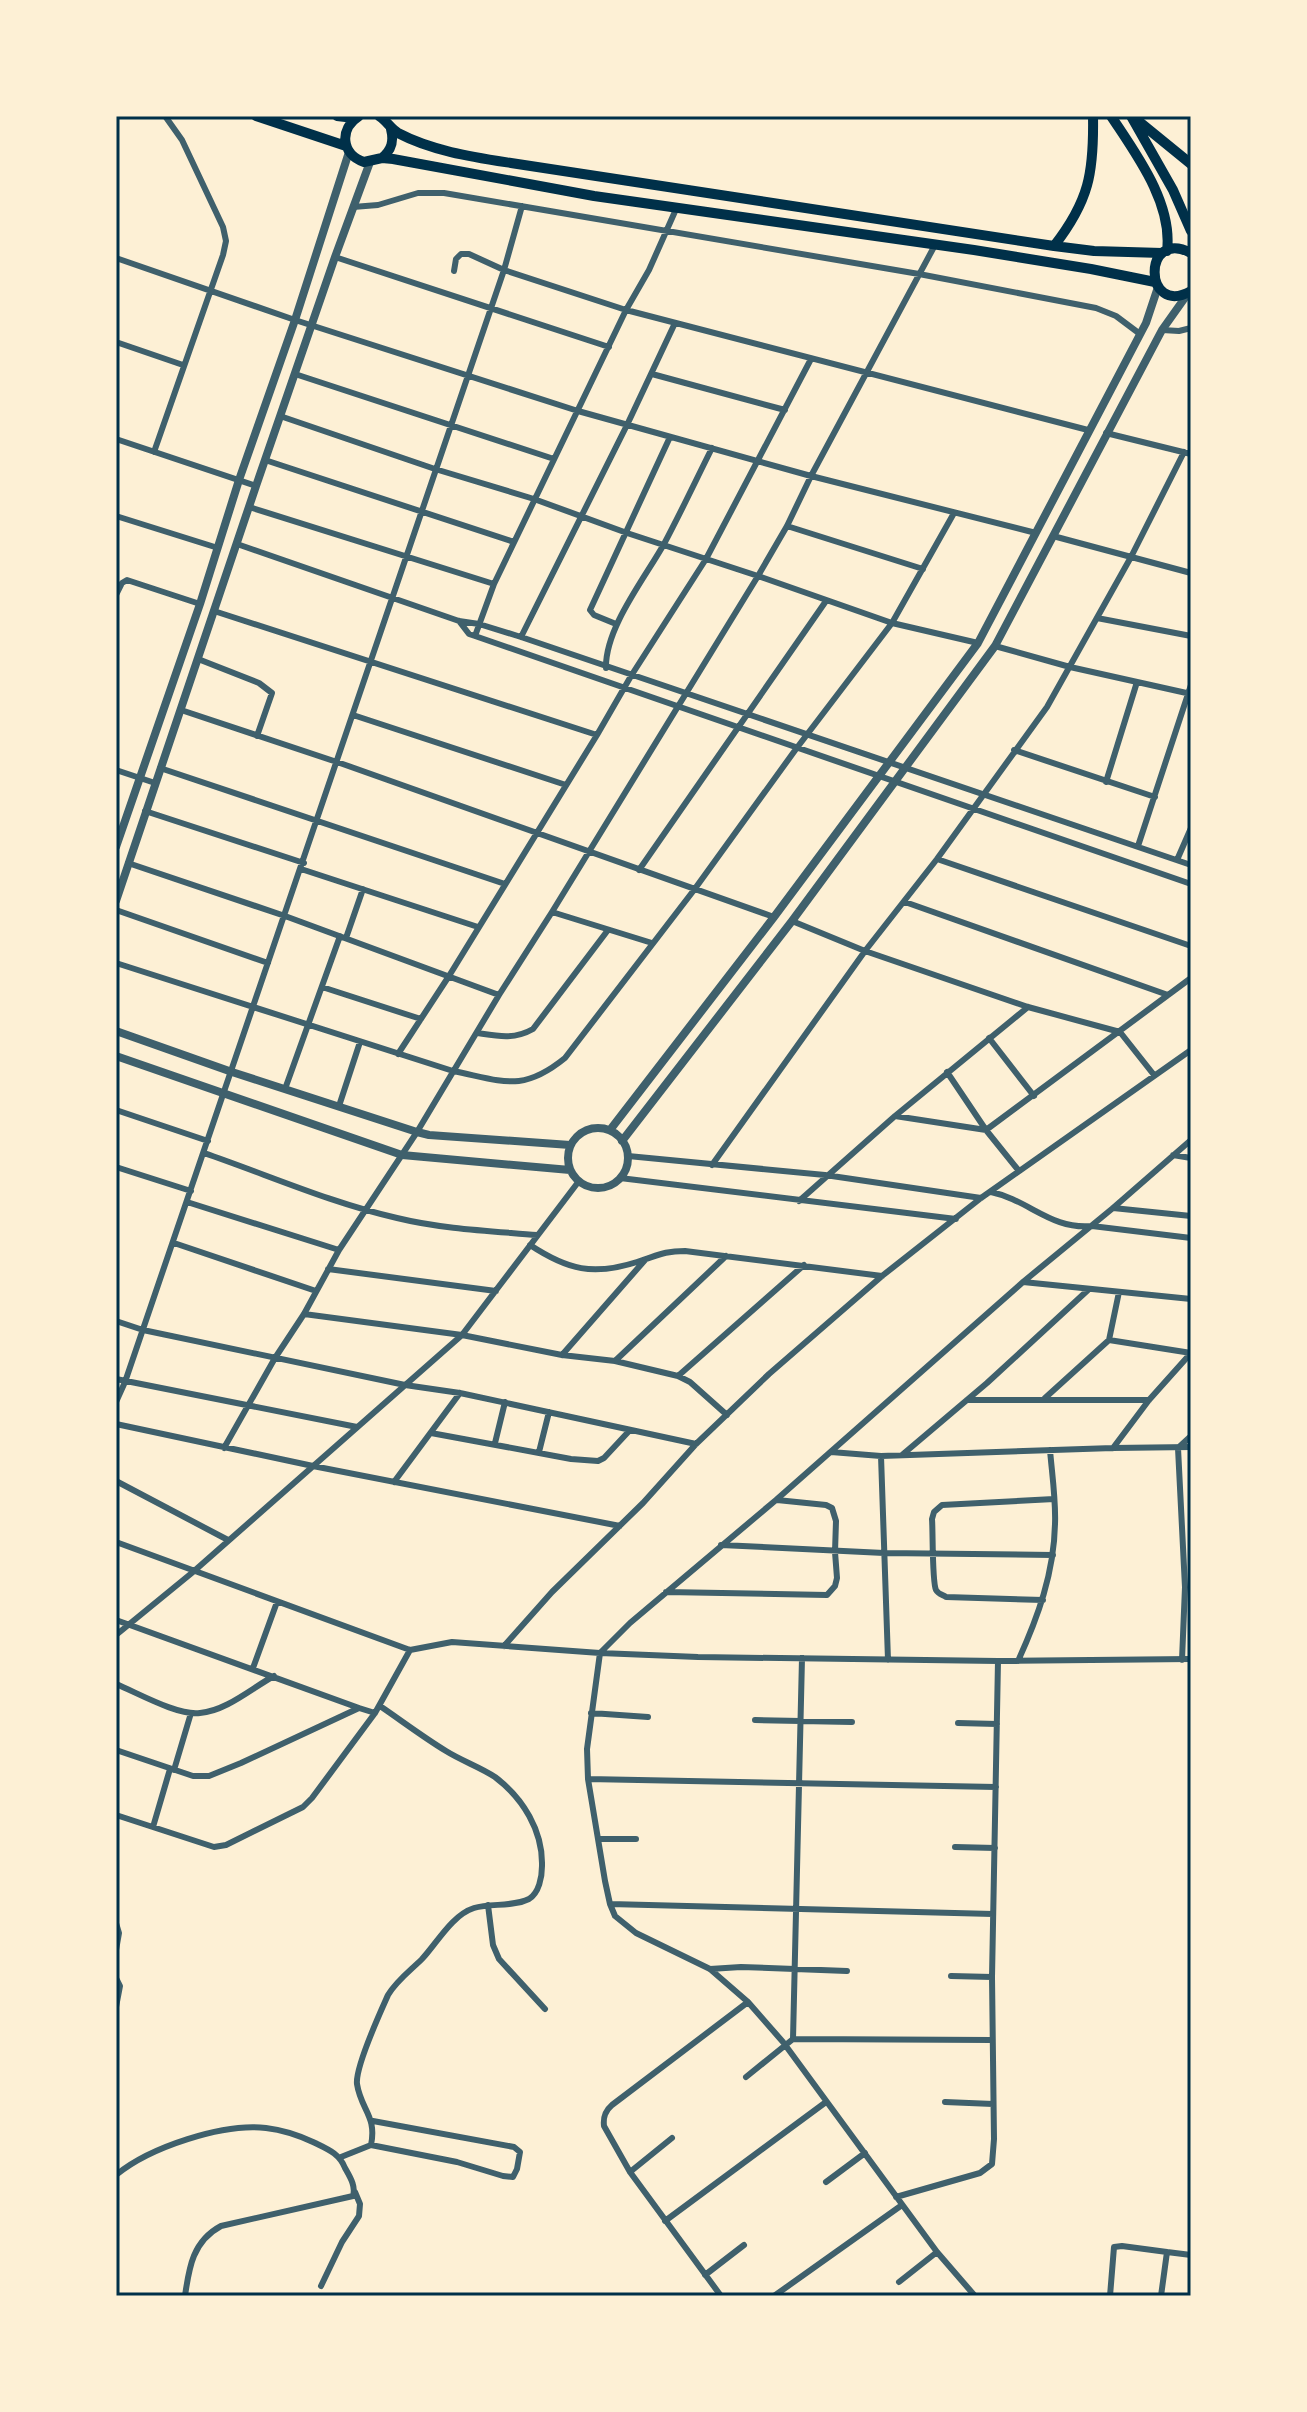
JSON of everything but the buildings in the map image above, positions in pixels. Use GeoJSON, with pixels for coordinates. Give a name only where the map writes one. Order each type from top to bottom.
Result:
{"type":"FeatureCollection","features":[{"type":"Feature","properties":{"kind":"main road"},"geometry":{"type":"LineString","coordinates":[[256,116],[348,149],[359,160],[370,162],[382,158],[594,196],[1091,269],[1157,285],[1170,295],[1190,292]]}},
{"type":"Feature","properties":{"kind":"main road"},"geometry":{"type":"LineString","coordinates":[[337,116],[357,117]]}},
{"type":"Feature","properties":{"kind":"main road"},"geometry":{"type":"LineString","coordinates":[[379,116],[388,123],[393,142],[382,158]]}},
{"type":"Feature","properties":{"kind":"main road"},"geometry":{"type":"LineString","coordinates":[[1054,246],[1083,201],[1091,162],[1093,116]]}},
{"type":"Feature","properties":{"kind":"main road"},"geometry":{"type":"LineString","coordinates":[[1111,116],[1150,181],[1168,232],[1164,252],[1153,270],[1157,285]]}},
{"type":"Feature","properties":{"kind":"main road"},"geometry":{"type":"LineString","coordinates":[[1131,116],[1191,164]]}},
{"type":"Feature","properties":{"kind":"main road"},"geometry":{"type":"LineString","coordinates":[[1131,116],[1173,190],[1191,231]]}},
{"type":"Feature","properties":{"kind":"main road"},"geometry":{"type":"LineString","coordinates":[[348,149],[347,128],[357,117]]}},
{"type":"Feature","properties":{"kind":"main road"},"geometry":{"type":"LineString","coordinates":[[391,129],[429,145],[511,163],[1054,246],[1094,251],[1164,252],[1177,248],[1191,253]]}},
{"type":"Feature","properties":{"kind":"street"},"geometry":{"type":"LineString","coordinates":[[154,452],[226,241],[223,227],[182,140],[165,116]]}},
{"type":"Feature","properties":{"kind":"street"},"geometry":{"type":"LineString","coordinates":[[116,847],[295,320],[348,149]]}},
{"type":"Feature","properties":{"kind":"street"},"geometry":{"type":"LineString","coordinates":[[116,901],[311,325],[370,162]]}},
{"type":"Feature","properties":{"kind":"street"},"geometry":{"type":"LineString","coordinates":[[353,207],[378,205],[425,192],[522,206],[919,274],[1107,310],[1140,334]]}},
{"type":"Feature","properties":{"kind":"street"},"geometry":{"type":"LineString","coordinates":[[116,1402],[303,866],[504,270],[522,206]]}},
{"type":"Feature","properties":{"kind":"street"},"geometry":{"type":"LineString","coordinates":[[475,636],[494,584],[534,499],[626,310],[649,270],[677,207]]}},
{"type":"Feature","properties":{"kind":"street"},"geometry":{"type":"LineString","coordinates":[[224,1448],[339,1250],[417,1132],[758,576],[935,245]]}},
{"type":"Feature","properties":{"kind":"street"},"geometry":{"type":"LineString","coordinates":[[454,271],[456,259],[461,254],[469,254],[504,270],[626,310],[1088,430]]}},
{"type":"Feature","properties":{"kind":"street"},"geometry":{"type":"LineString","coordinates":[[335,257],[609,347]]}},
{"type":"Feature","properties":{"kind":"street"},"geometry":{"type":"LineString","coordinates":[[116,258],[295,320],[578,411],[811,476],[1036,533]]}},
{"type":"Feature","properties":{"kind":"street"},"geometry":{"type":"LineString","coordinates":[[610,1130],[774,917],[978,643],[1154,306],[1157,285]]}},
{"type":"Feature","properties":{"kind":"street"},"geometry":{"type":"LineString","coordinates":[[622,1141],[792,921],[995,646],[1162,330],[1190,292]]}},
{"type":"Feature","properties":{"kind":"street"},"geometry":{"type":"LineString","coordinates":[[521,637],[675,323]]}},
{"type":"Feature","properties":{"kind":"street"},"geometry":{"type":"LineString","coordinates":[[1162,330],[1191,328]]}},
{"type":"Feature","properties":{"kind":"street"},"geometry":{"type":"LineString","coordinates":[[116,342],[183,365]]}},
{"type":"Feature","properties":{"kind":"street"},"geometry":{"type":"LineString","coordinates":[[398,1054],[706,559],[811,359]]}},
{"type":"Feature","properties":{"kind":"street"},"geometry":{"type":"LineString","coordinates":[[295,374],[554,459]]}},
{"type":"Feature","properties":{"kind":"street"},"geometry":{"type":"LineString","coordinates":[[652,374],[785,410]]}},
{"type":"Feature","properties":{"kind":"street"},"geometry":{"type":"LineString","coordinates":[[280,416],[534,499],[892,623],[978,643]]}},
{"type":"Feature","properties":{"kind":"street"},"geometry":{"type":"LineString","coordinates":[[712,1165],[865,951],[905,902],[1047,707],[1188,453],[1106,433]]}},
{"type":"Feature","properties":{"kind":"street"},"geometry":{"type":"LineString","coordinates":[[616,624],[594,615],[590,610],[670,437]]}},
{"type":"Feature","properties":{"kind":"street"},"geometry":{"type":"LineString","coordinates":[[116,439],[256,486]]}},
{"type":"Feature","properties":{"kind":"street"},"geometry":{"type":"LineString","coordinates":[[606,668],[616,624],[664,545],[712,448]]}},
{"type":"Feature","properties":{"kind":"street"},"geometry":{"type":"LineString","coordinates":[[265,460],[514,542]]}},
{"type":"Feature","properties":{"kind":"street"},"geometry":{"type":"LineString","coordinates":[[249,507],[494,584]]}},
{"type":"Feature","properties":{"kind":"street"},"geometry":{"type":"LineString","coordinates":[[116,963],[453,1071],[510,1082],[527,1081],[542,1075],[565,1058],[892,623],[954,513]]}},
{"type":"Feature","properties":{"kind":"street"},"geometry":{"type":"LineString","coordinates":[[116,516],[218,548],[235,548],[459,621],[521,637],[1191,865]]}},
{"type":"Feature","properties":{"kind":"street"},"geometry":{"type":"LineString","coordinates":[[787,526],[923,569]]}},
{"type":"Feature","properties":{"kind":"street"},"geometry":{"type":"LineString","coordinates":[[1053,536],[1191,573]]}},
{"type":"Feature","properties":{"kind":"street"},"geometry":{"type":"LineString","coordinates":[[116,595],[127,580],[200,604]]}},
{"type":"Feature","properties":{"kind":"street"},"geometry":{"type":"LineString","coordinates":[[639,870],[826,601]]}},
{"type":"Feature","properties":{"kind":"street"},"geometry":{"type":"LineString","coordinates":[[214,611],[597,735]]}},
{"type":"Feature","properties":{"kind":"street"},"geometry":{"type":"LineString","coordinates":[[196,617],[211,622]]}},
{"type":"Feature","properties":{"kind":"street"},"geometry":{"type":"LineString","coordinates":[[1097,618],[1191,636]]}},
{"type":"Feature","properties":{"kind":"street"},"geometry":{"type":"LineString","coordinates":[[459,621],[469,634],[1191,884]]}},
{"type":"Feature","properties":{"kind":"street"},"geometry":{"type":"LineString","coordinates":[[995,646],[1070,667],[1190,693]]}},
{"type":"Feature","properties":{"kind":"street"},"geometry":{"type":"LineString","coordinates":[[198,659],[259,683],[272,693],[257,736]]}},
{"type":"Feature","properties":{"kind":"street"},"geometry":{"type":"LineString","coordinates":[[1106,782],[1137,682]]}},
{"type":"Feature","properties":{"kind":"street"},"geometry":{"type":"LineString","coordinates":[[1138,846],[1191,685]]}},
{"type":"Feature","properties":{"kind":"street"},"geometry":{"type":"LineString","coordinates":[[181,710],[774,917]]}},
{"type":"Feature","properties":{"kind":"street"},"geometry":{"type":"LineString","coordinates":[[353,715],[566,785]]}},
{"type":"Feature","properties":{"kind":"street"},"geometry":{"type":"LineString","coordinates":[[1014,750],[1155,797]]}},
{"type":"Feature","properties":{"kind":"street"},"geometry":{"type":"LineString","coordinates":[[160,768],[505,884]]}},
{"type":"Feature","properties":{"kind":"street"},"geometry":{"type":"LineString","coordinates":[[116,770],[155,783]]}},
{"type":"Feature","properties":{"kind":"street"},"geometry":{"type":"LineString","coordinates":[[145,811],[478,927]]}},
{"type":"Feature","properties":{"kind":"street"},"geometry":{"type":"LineString","coordinates":[[1177,860],[1191,828]]}},
{"type":"Feature","properties":{"kind":"street"},"geometry":{"type":"LineString","coordinates":[[937,859],[1191,946]]}},
{"type":"Feature","properties":{"kind":"street"},"geometry":{"type":"LineString","coordinates":[[128,863],[285,916],[499,995]]}},
{"type":"Feature","properties":{"kind":"street"},"geometry":{"type":"LineString","coordinates":[[285,1089],[322,987],[363,889]]}},
{"type":"Feature","properties":{"kind":"street"},"geometry":{"type":"LineString","coordinates":[[905,902],[1168,995]]}},
{"type":"Feature","properties":{"kind":"street"},"geometry":{"type":"LineString","coordinates":[[116,910],[268,963]]}},
{"type":"Feature","properties":{"kind":"street"},"geometry":{"type":"LineString","coordinates":[[552,912],[652,943]]}},
{"type":"Feature","properties":{"kind":"street"},"geometry":{"type":"LineString","coordinates":[[792,921],[865,951],[1028,1007],[1120,1032],[1154,1075]]}},
{"type":"Feature","properties":{"kind":"street"},"geometry":{"type":"LineString","coordinates":[[477,1033],[509,1037],[533,1029],[608,930]]}},
{"type":"Feature","properties":{"kind":"street"},"geometry":{"type":"LineString","coordinates":[[895,1116],[986,1130],[1191,978]]}},
{"type":"Feature","properties":{"kind":"street"},"geometry":{"type":"LineString","coordinates":[[322,987],[421,1019]]}},
{"type":"Feature","properties":{"kind":"street"},"geometry":{"type":"LineString","coordinates":[[799,1201],[825,1175],[1028,1007]]}},
{"type":"Feature","properties":{"kind":"street"},"geometry":{"type":"LineString","coordinates":[[116,1031],[417,1132],[570,1145]]}},
{"type":"Feature","properties":{"kind":"street"},"geometry":{"type":"LineString","coordinates":[[989,1038],[1034,1096]]}},
{"type":"Feature","properties":{"kind":"street"},"geometry":{"type":"LineString","coordinates":[[339,1106],[360,1042]]}},
{"type":"Feature","properties":{"kind":"street"},"geometry":{"type":"LineString","coordinates":[[504,1646],[552,1592],[620,1526],[696,1444],[769,1374],[910,1252],[981,1198],[1191,1050]]}},
{"type":"Feature","properties":{"kind":"street"},"geometry":{"type":"LineString","coordinates":[[116,1056],[402,1155],[570,1170]]}},
{"type":"Feature","properties":{"kind":"street"},"geometry":{"type":"LineString","coordinates":[[947,1072],[986,1130],[1019,1171]]}},
{"type":"Feature","properties":{"kind":"street"},"geometry":{"type":"LineString","coordinates":[[116,1110],[208,1141]]}},
{"type":"Feature","properties":{"kind":"street"},"geometry":{"type":"LineString","coordinates":[[587,1129],[610,1130],[622,1141],[628,1156],[620,1178],[603,1187],[590,1187],[579,1181],[570,1170],[567,1158],[570,1145],[587,1129]]}},
{"type":"Feature","properties":{"kind":"street"},"geometry":{"type":"LineString","coordinates":[[975,2296],[937,2252],[785,2046],[748,2002],[710,1969],[619,1921],[610,1904],[588,1779],[587,1749],[600,1653],[613,1638],[776,1500],[1023,1282],[1191,1140]]}},
{"type":"Feature","properties":{"kind":"street"},"geometry":{"type":"LineString","coordinates":[[204,1153],[364,1210],[432,1225],[537,1235]]}},
{"type":"Feature","properties":{"kind":"street"},"geometry":{"type":"LineString","coordinates":[[1173,1155],[1191,1158]]}},
{"type":"Feature","properties":{"kind":"street"},"geometry":{"type":"LineString","coordinates":[[628,1156],[825,1175],[981,1198]]}},
{"type":"Feature","properties":{"kind":"street"},"geometry":{"type":"LineString","coordinates":[[116,1167],[191,1191]]}},
{"type":"Feature","properties":{"kind":"street"},"geometry":{"type":"LineString","coordinates":[[620,1178],[956,1219]]}},
{"type":"Feature","properties":{"kind":"street"},"geometry":{"type":"LineString","coordinates":[[116,1635],[193,1572],[462,1335],[579,1181]]}},
{"type":"Feature","properties":{"kind":"street"},"geometry":{"type":"LineString","coordinates":[[990,1192],[1003,1195],[1057,1223],[1191,1238]]}},
{"type":"Feature","properties":{"kind":"street"},"geometry":{"type":"LineString","coordinates":[[187,1202],[339,1250]]}},
{"type":"Feature","properties":{"kind":"street"},"geometry":{"type":"LineString","coordinates":[[1113,1208],[1191,1216]]}},
{"type":"Feature","properties":{"kind":"street"},"geometry":{"type":"LineString","coordinates":[[174,1243],[316,1291]]}},
{"type":"Feature","properties":{"kind":"street"},"geometry":{"type":"LineString","coordinates":[[530,1245],[552,1259],[587,1269],[622,1267],[666,1251],[685,1251],[882,1276]]}},
{"type":"Feature","properties":{"kind":"street"},"geometry":{"type":"LineString","coordinates":[[615,1361],[726,1256]]}},
{"type":"Feature","properties":{"kind":"street"},"geometry":{"type":"LineString","coordinates":[[562,1355],[645,1260]]}},
{"type":"Feature","properties":{"kind":"street"},"geometry":{"type":"LineString","coordinates":[[678,1376],[804,1265]]}},
{"type":"Feature","properties":{"kind":"street"},"geometry":{"type":"LineString","coordinates":[[328,1269],[496,1291]]}},
{"type":"Feature","properties":{"kind":"street"},"geometry":{"type":"LineString","coordinates":[[1023,1282],[1191,1299]]}},
{"type":"Feature","properties":{"kind":"street"},"geometry":{"type":"LineString","coordinates":[[902,1455],[1025,1350],[1088,1290]]}},
{"type":"Feature","properties":{"kind":"street"},"geometry":{"type":"LineString","coordinates":[[1045,1398],[1109,1340],[1119,1292]]}},
{"type":"Feature","properties":{"kind":"street"},"geometry":{"type":"LineString","coordinates":[[304,1314],[462,1335],[562,1355],[615,1361],[678,1376],[690,1382],[727,1415]]}},
{"type":"Feature","properties":{"kind":"street"},"geometry":{"type":"LineString","coordinates":[[116,1321],[143,1330],[275,1358],[505,1402],[696,1444]]}},
{"type":"Feature","properties":{"kind":"street"},"geometry":{"type":"LineString","coordinates":[[1109,1340],[1191,1353],[1149,1400],[1113,1448]]}},
{"type":"Feature","properties":{"kind":"street"},"geometry":{"type":"LineString","coordinates":[[116,1379],[357,1427]]}},
{"type":"Feature","properties":{"kind":"street"},"geometry":{"type":"LineString","coordinates":[[394,1482],[460,1393]]}},
{"type":"Feature","properties":{"kind":"street"},"geometry":{"type":"LineString","coordinates":[[967,1400],[1149,1400]]}},
{"type":"Feature","properties":{"kind":"street"},"geometry":{"type":"LineString","coordinates":[[495,1443],[505,1402]]}},
{"type":"Feature","properties":{"kind":"street"},"geometry":{"type":"LineString","coordinates":[[539,1452],[549,1412]]}},
{"type":"Feature","properties":{"kind":"street"},"geometry":{"type":"LineString","coordinates":[[116,1424],[620,1526]]}},
{"type":"Feature","properties":{"kind":"street"},"geometry":{"type":"LineString","coordinates":[[431,1433],[571,1459],[598,1461],[630,1430]]}},
{"type":"Feature","properties":{"kind":"street"},"geometry":{"type":"LineString","coordinates":[[1178,1448],[1191,1436]]}},
{"type":"Feature","properties":{"kind":"street"},"geometry":{"type":"LineString","coordinates":[[831,1452],[881,1456],[1191,1447]]}},
{"type":"Feature","properties":{"kind":"street"},"geometry":{"type":"LineString","coordinates":[[1178,1448],[1188,1586],[1182,1660]]}},
{"type":"Feature","properties":{"kind":"street"},"geometry":{"type":"LineString","coordinates":[[1018,1661],[1043,1600],[1053,1555],[1055,1522],[1050,1450]]}},
{"type":"Feature","properties":{"kind":"street"},"geometry":{"type":"LineString","coordinates":[[881,1456],[888,1660]]}},
{"type":"Feature","properties":{"kind":"street"},"geometry":{"type":"LineString","coordinates":[[116,1481],[228,1540]]}},
{"type":"Feature","properties":{"kind":"street"},"geometry":{"type":"LineString","coordinates":[[1043,1600],[946,1597],[939,1594],[936,1590],[932,1519],[934,1512],[942,1505],[1054,1499]]}},
{"type":"Feature","properties":{"kind":"street"},"geometry":{"type":"LineString","coordinates":[[666,1592],[827,1595],[837,1578],[836,1521],[832,1508],[776,1500]]}},
{"type":"Feature","properties":{"kind":"street"},"geometry":{"type":"LineString","coordinates":[[116,1542],[410,1650],[452,1642],[600,1653],[888,1660],[1191,1659]]}},
{"type":"Feature","properties":{"kind":"street"},"geometry":{"type":"LineString","coordinates":[[721,1545],[933,1555],[1053,1555]]}},
{"type":"Feature","properties":{"kind":"street"},"geometry":{"type":"LineString","coordinates":[[253,1668],[277,1602]]}},
{"type":"Feature","properties":{"kind":"street"},"geometry":{"type":"LineString","coordinates":[[116,1620],[359,1708],[378,1710],[494,1776],[530,1817],[542,1848],[543,1870],[537,1891],[524,1900],[488,1905],[461,1915],[388,1995],[357,2074],[360,2095],[373,2121],[371,2145]]}},
{"type":"Feature","properties":{"kind":"street"},"geometry":{"type":"LineString","coordinates":[[116,1815],[214,1847],[226,1845],[296,1811],[322,1787],[378,1710],[410,1650]]}},
{"type":"Feature","properties":{"kind":"street"},"geometry":{"type":"LineString","coordinates":[[793,2039],[802,1658]]}},
{"type":"Feature","properties":{"kind":"street"},"geometry":{"type":"LineString","coordinates":[[896,2197],[987,2170],[992,2164],[998,1661]]}},
{"type":"Feature","properties":{"kind":"street"},"geometry":{"type":"LineString","coordinates":[[116,1684],[191,1713],[211,1711],[274,1676]]}},
{"type":"Feature","properties":{"kind":"street"},"geometry":{"type":"LineString","coordinates":[[116,1750],[193,1776],[209,1776],[359,1708]]}},
{"type":"Feature","properties":{"kind":"street"},"geometry":{"type":"LineString","coordinates":[[153,1827],[191,1713]]}},
{"type":"Feature","properties":{"kind":"street"},"geometry":{"type":"LineString","coordinates":[[591,1713],[648,1717]]}},
{"type":"Feature","properties":{"kind":"street"},"geometry":{"type":"LineString","coordinates":[[755,1720],[852,1722]]}},
{"type":"Feature","properties":{"kind":"street"},"geometry":{"type":"LineString","coordinates":[[958,1723],[997,1724]]}},
{"type":"Feature","properties":{"kind":"street"},"geometry":{"type":"LineString","coordinates":[[588,1779],[996,1787]]}},
{"type":"Feature","properties":{"kind":"street"},"geometry":{"type":"LineString","coordinates":[[599,1839],[636,1839]]}},
{"type":"Feature","properties":{"kind":"street"},"geometry":{"type":"LineString","coordinates":[[955,1847],[995,1848]]}},
{"type":"Feature","properties":{"kind":"street"},"geometry":{"type":"LineString","coordinates":[[610,1904],[993,1914]]}},
{"type":"Feature","properties":{"kind":"street"},"geometry":{"type":"LineString","coordinates":[[488,1905],[493,1945],[499,1959],[545,2009]]}},
{"type":"Feature","properties":{"kind":"street"},"geometry":{"type":"LineString","coordinates":[[116,1923],[119,1933],[116,1950]]}},
{"type":"Feature","properties":{"kind":"street"},"geometry":{"type":"LineString","coordinates":[[710,1969],[741,1967],[847,1971]]}},
{"type":"Feature","properties":{"kind":"street"},"geometry":{"type":"LineString","coordinates":[[951,1976],[992,1977]]}},
{"type":"Feature","properties":{"kind":"street"},"geometry":{"type":"LineString","coordinates":[[116,1978],[120,1986],[116,2007]]}},
{"type":"Feature","properties":{"kind":"street"},"geometry":{"type":"LineString","coordinates":[[721,2296],[630,2172],[603,2119],[607,2110],[748,2002]]}},
{"type":"Feature","properties":{"kind":"street"},"geometry":{"type":"LineString","coordinates":[[746,2077],[793,2039],[992,2040]]}},
{"type":"Feature","properties":{"kind":"street"},"geometry":{"type":"LineString","coordinates":[[665,2221],[826,2102]]}},
{"type":"Feature","properties":{"kind":"street"},"geometry":{"type":"LineString","coordinates":[[945,2102],[993,2104]]}},
{"type":"Feature","properties":{"kind":"street"},"geometry":{"type":"LineString","coordinates":[[341,2157],[371,2145],[457,2162],[508,2177],[515,2174],[520,2152],[514,2147],[373,2121]]}},
{"type":"Feature","properties":{"kind":"street"},"geometry":{"type":"LineString","coordinates":[[116,2175],[149,2155],[181,2143],[218,2132],[255,2127],[292,2133],[341,2157],[360,2204],[359,2216],[342,2242],[321,2286]]}},
{"type":"Feature","properties":{"kind":"street"},"geometry":{"type":"LineString","coordinates":[[630,2172],[672,2138]]}},
{"type":"Feature","properties":{"kind":"street"},"geometry":{"type":"LineString","coordinates":[[826,2182],[865,2153]]}},
{"type":"Feature","properties":{"kind":"street"},"geometry":{"type":"LineString","coordinates":[[185,2296],[191,2258],[198,2245],[215,2229],[348,2198],[355,2192]]}},
{"type":"Feature","properties":{"kind":"street"},"geometry":{"type":"LineString","coordinates":[[774,2296],[902,2205]]}},
{"type":"Feature","properties":{"kind":"street"},"geometry":{"type":"LineString","coordinates":[[705,2275],[744,2245]]}},
{"type":"Feature","properties":{"kind":"street"},"geometry":{"type":"LineString","coordinates":[[1110,2296],[1114,2247],[1191,2255]]}},
{"type":"Feature","properties":{"kind":"street"},"geometry":{"type":"LineString","coordinates":[[899,2282],[937,2252]]}},
{"type":"Feature","properties":{"kind":"street"},"geometry":{"type":"LineString","coordinates":[[1161,2296],[1167,2252]]}}]}
